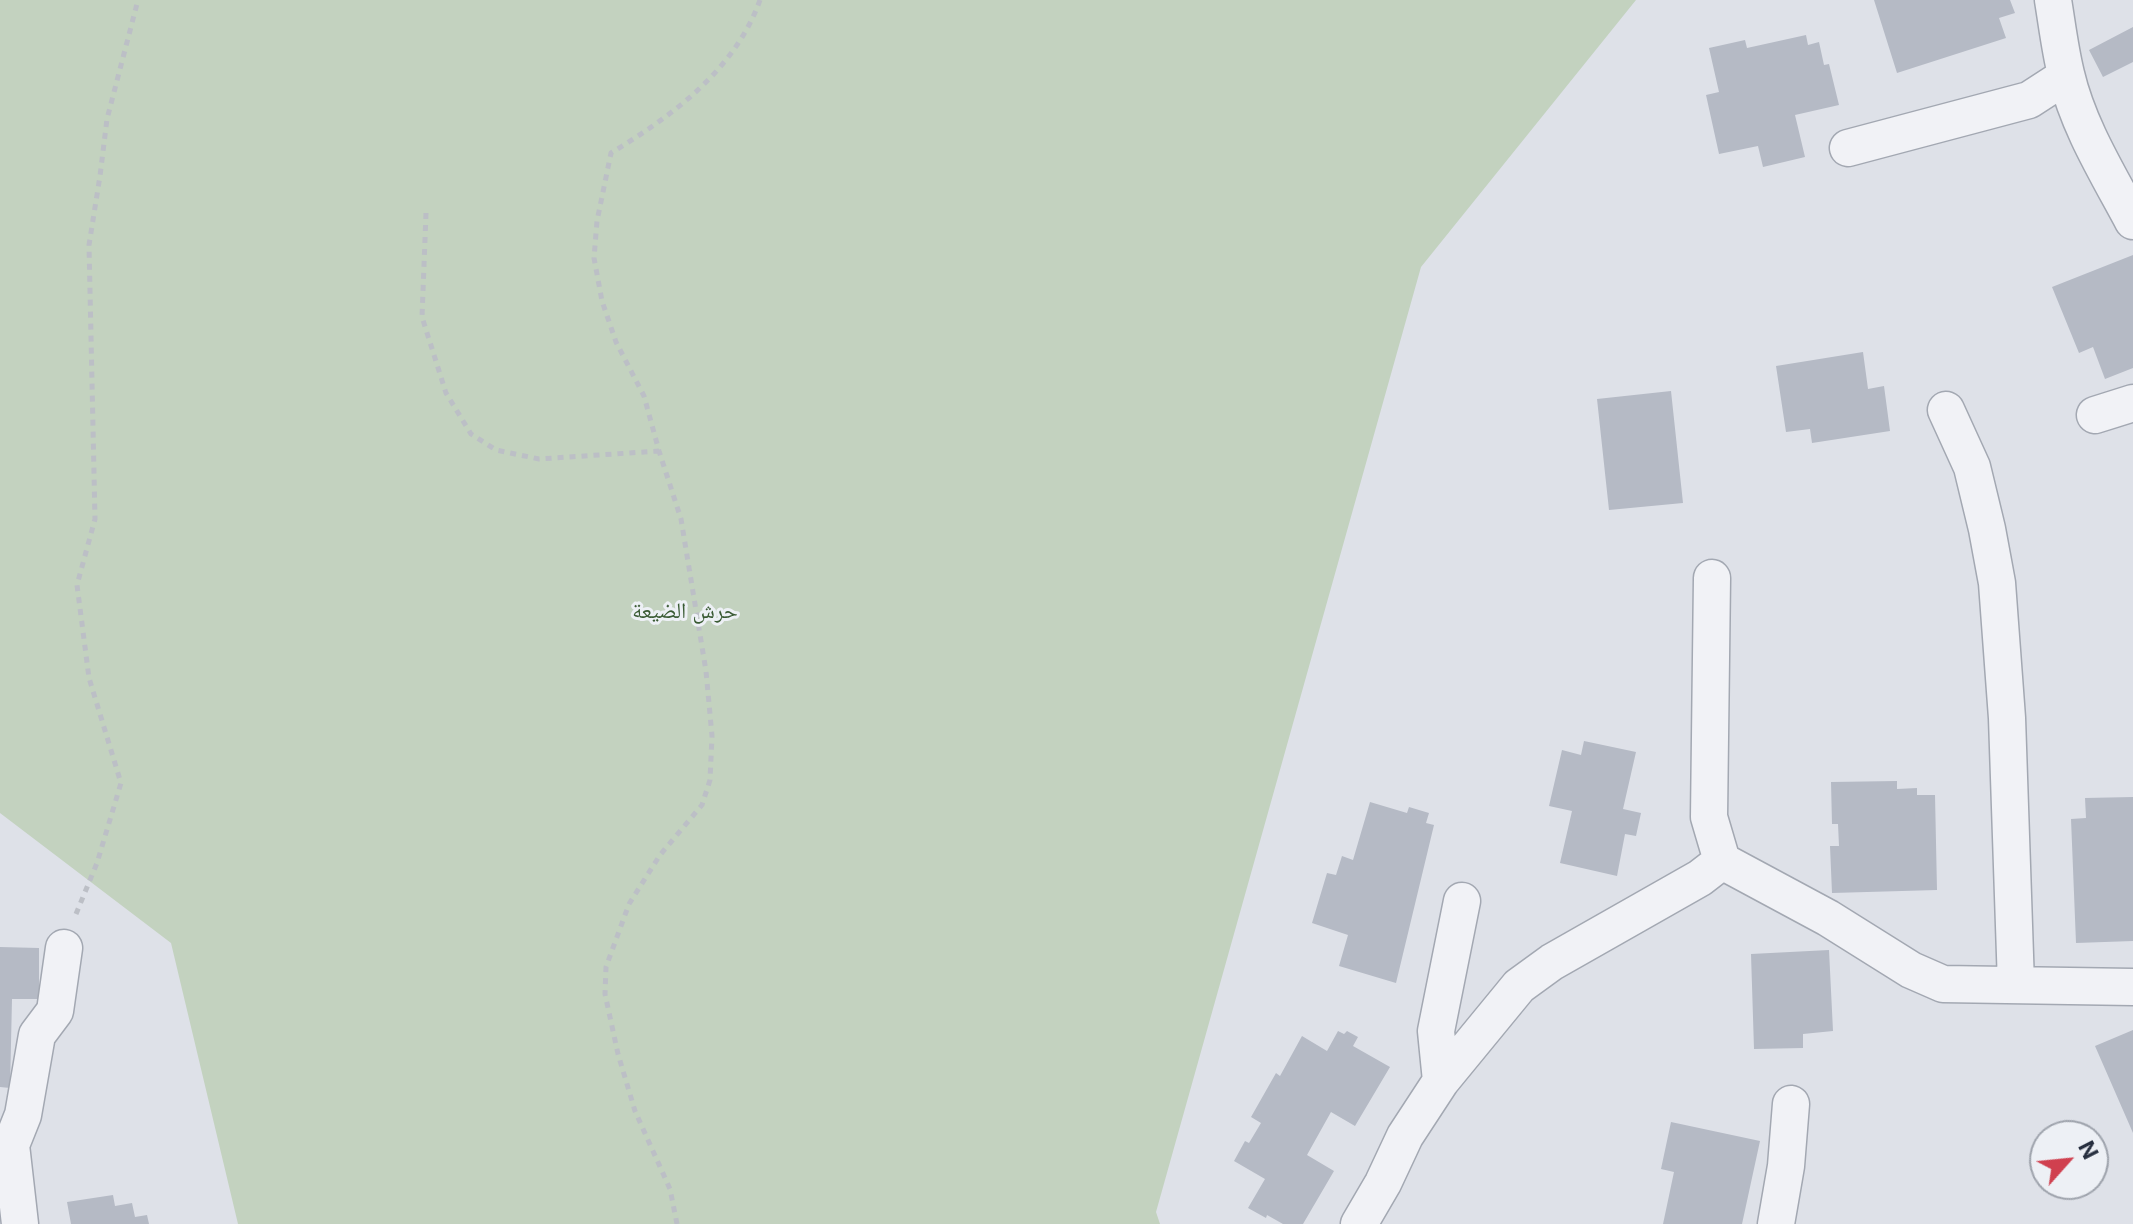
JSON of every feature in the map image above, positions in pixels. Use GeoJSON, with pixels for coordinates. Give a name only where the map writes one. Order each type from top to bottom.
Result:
{"type":"FeatureCollection","features":[{"type":"Feature","properties":{"kind":"street"},"geometry":{"type":"LineString","coordinates":[[2053,0],[2066,76],[2093,146],[2133,221]]}},
{"type":"Feature","properties":{"kind":"street"},"geometry":{"type":"LineString","coordinates":[[1848,148],[2029,100],[2066,76]]}},
{"type":"Feature","properties":{"kind":"street"},"geometry":{"type":"LineString","coordinates":[[2095,415],[2133,403]]}},
{"type":"Feature","properties":{"kind":"street"},"geometry":{"type":"LineString","coordinates":[[1946,410],[1972,467],[1997,583],[2007,718],[2016,985]]}},
{"type":"Feature","properties":{"kind":"street"},"geometry":{"type":"LineString","coordinates":[[1712,578],[1709,817],[1722,861],[1828,918],[1911,970],[1943,984],[2133,987]]}},
{"type":"Feature","properties":{"kind":"street"},"geometry":{"type":"LineString","coordinates":[[1359,1224],[1405,1136],[1441,1081],[1519,986],[1552,962],[1700,878],[1722,861]]}},
{"type":"Feature","properties":{"kind":"street"},"geometry":{"type":"LineString","coordinates":[[1441,1081],[1436,1031],[1462,901]]}},
{"type":"Feature","properties":{"kind":"street"},"geometry":{"type":"LineString","coordinates":[[20,1224],[11,1145],[23,1115],[37,1035],[55,1011],[64,948]]}},
{"type":"Feature","properties":{"kind":"street"},"geometry":{"type":"LineString","coordinates":[[1776,1224],[1786,1166],[1791,1104]]}},
{"type":"Feature","properties":{"kind":"path"},"geometry":{"type":"LineString","coordinates":[[64,948],[97,863],[121,783],[89,678],[77,585],[95,519],[89,245],[107,119],[138,0]]}},
{"type":"Feature","properties":{"kind":"path"},"geometry":{"type":"LineString","coordinates":[[677,1224],[670,1189],[635,1111],[618,1054],[605,994],[606,967],[629,904],[660,855],[702,805],[710,780],[712,736],[706,671],[681,519],[644,396],[616,342],[602,301],[594,258],[597,221],[611,153],[673,112],[708,81],[739,42],[760,0]]}},
{"type":"Feature","properties":{"kind":"path"},"geometry":{"type":"LineString","coordinates":[[426,213],[422,317],[446,393],[471,434],[496,450],[539,459],[659,451]]}},
{"type":"Feature","properties":{"kind":"green space","name":"حرش الضيعة"},"geometry":{"type":"Polygon","coordinates":[[[0,0],[1636,0],[1421,267],[1156,1212],[1160,1224],[238,1224],[171,943],[0,813],[0,0]]]}},
{"type":"Feature","properties":{"kind":"building"},"geometry":{"type":"Polygon","coordinates":[[[1874,0],[2010,0],[2015,13],[1999,18],[2006,38],[1897,73],[1874,0]]]}},
{"type":"Feature","properties":{"kind":"building"},"geometry":{"type":"Polygon","coordinates":[[[2133,27],[2133,62],[2103,77],[2089,50],[2133,27]]]}},
{"type":"Feature","properties":{"kind":"building"},"geometry":{"type":"Polygon","coordinates":[[[1806,35],[1808,45],[1819,42],[1824,65],[1829,64],[1839,105],[1795,115],[1805,157],[1763,167],[1758,146],[1719,154],[1706,95],[1719,92],[1709,48],[1745,40],[1747,48],[1806,35]]]}},
{"type":"Feature","properties":{"kind":"building"},"geometry":{"type":"Polygon","coordinates":[[[2133,255],[2133,368],[2105,379],[2093,347],[2079,353],[2052,287],[2133,255]]]}},
{"type":"Feature","properties":{"kind":"building"},"geometry":{"type":"Polygon","coordinates":[[[1863,352],[1868,389],[1884,386],[1890,431],[1812,443],[1810,429],[1786,432],[1776,366],[1863,352]]]}},
{"type":"Feature","properties":{"kind":"building"},"geometry":{"type":"Polygon","coordinates":[[[1671,391],[1683,503],[1609,510],[1597,399],[1671,391]]]}},
{"type":"Feature","properties":{"kind":"building"},"geometry":{"type":"Polygon","coordinates":[[[1584,741],[1636,752],[1623,809],[1641,813],[1636,836],[1625,834],[1617,876],[1560,863],[1572,811],[1549,806],[1562,750],[1581,755],[1584,741]]]}},
{"type":"Feature","properties":{"kind":"building"},"geometry":{"type":"Polygon","coordinates":[[[1897,781],[1897,789],[1917,788],[1917,795],[1935,795],[1937,890],[1832,893],[1830,846],[1839,846],[1838,824],[1832,824],[1831,782],[1897,781]]]}},
{"type":"Feature","properties":{"kind":"building"},"geometry":{"type":"Polygon","coordinates":[[[2133,797],[2133,941],[2076,943],[2071,819],[2086,818],[2085,798],[2133,797]]]}},
{"type":"Feature","properties":{"kind":"building"},"geometry":{"type":"Polygon","coordinates":[[[1370,802],[1407,813],[1409,807],[1429,813],[1426,823],[1434,825],[1396,983],[1339,966],[1348,935],[1312,923],[1327,873],[1336,875],[1342,856],[1353,860],[1370,802]]]}},
{"type":"Feature","properties":{"kind":"building"},"geometry":{"type":"Polygon","coordinates":[[[0,947],[39,948],[39,999],[12,999],[10,1088],[0,1087],[0,947]]]}},
{"type":"Feature","properties":{"kind":"building"},"geometry":{"type":"Polygon","coordinates":[[[1829,950],[1833,1031],[1803,1034],[1803,1048],[1754,1049],[1751,954],[1829,950]]]}},
{"type":"Feature","properties":{"kind":"building"},"geometry":{"type":"Polygon","coordinates":[[[2133,1030],[2133,1133],[2095,1046],[2133,1030]]]}},
{"type":"Feature","properties":{"kind":"building"},"geometry":{"type":"Polygon","coordinates":[[[1338,1031],[1344,1034],[1347,1031],[1358,1037],[1353,1046],[1390,1067],[1355,1126],[1331,1112],[1307,1155],[1334,1171],[1303,1224],[1283,1224],[1248,1208],[1265,1179],[1234,1161],[1245,1141],[1249,1143],[1261,1123],[1251,1117],[1276,1073],[1280,1076],[1302,1036],[1327,1051],[1338,1031]]]}},
{"type":"Feature","properties":{"kind":"building"},"geometry":{"type":"Polygon","coordinates":[[[1671,1122],[1760,1141],[1742,1224],[1663,1224],[1674,1172],[1661,1169],[1671,1122]]]}},
{"type":"Feature","properties":{"kind":"building"},"geometry":{"type":"Polygon","coordinates":[[[113,1195],[115,1206],[132,1203],[135,1217],[147,1215],[149,1224],[71,1224],[67,1202],[113,1195]]]}}]}
